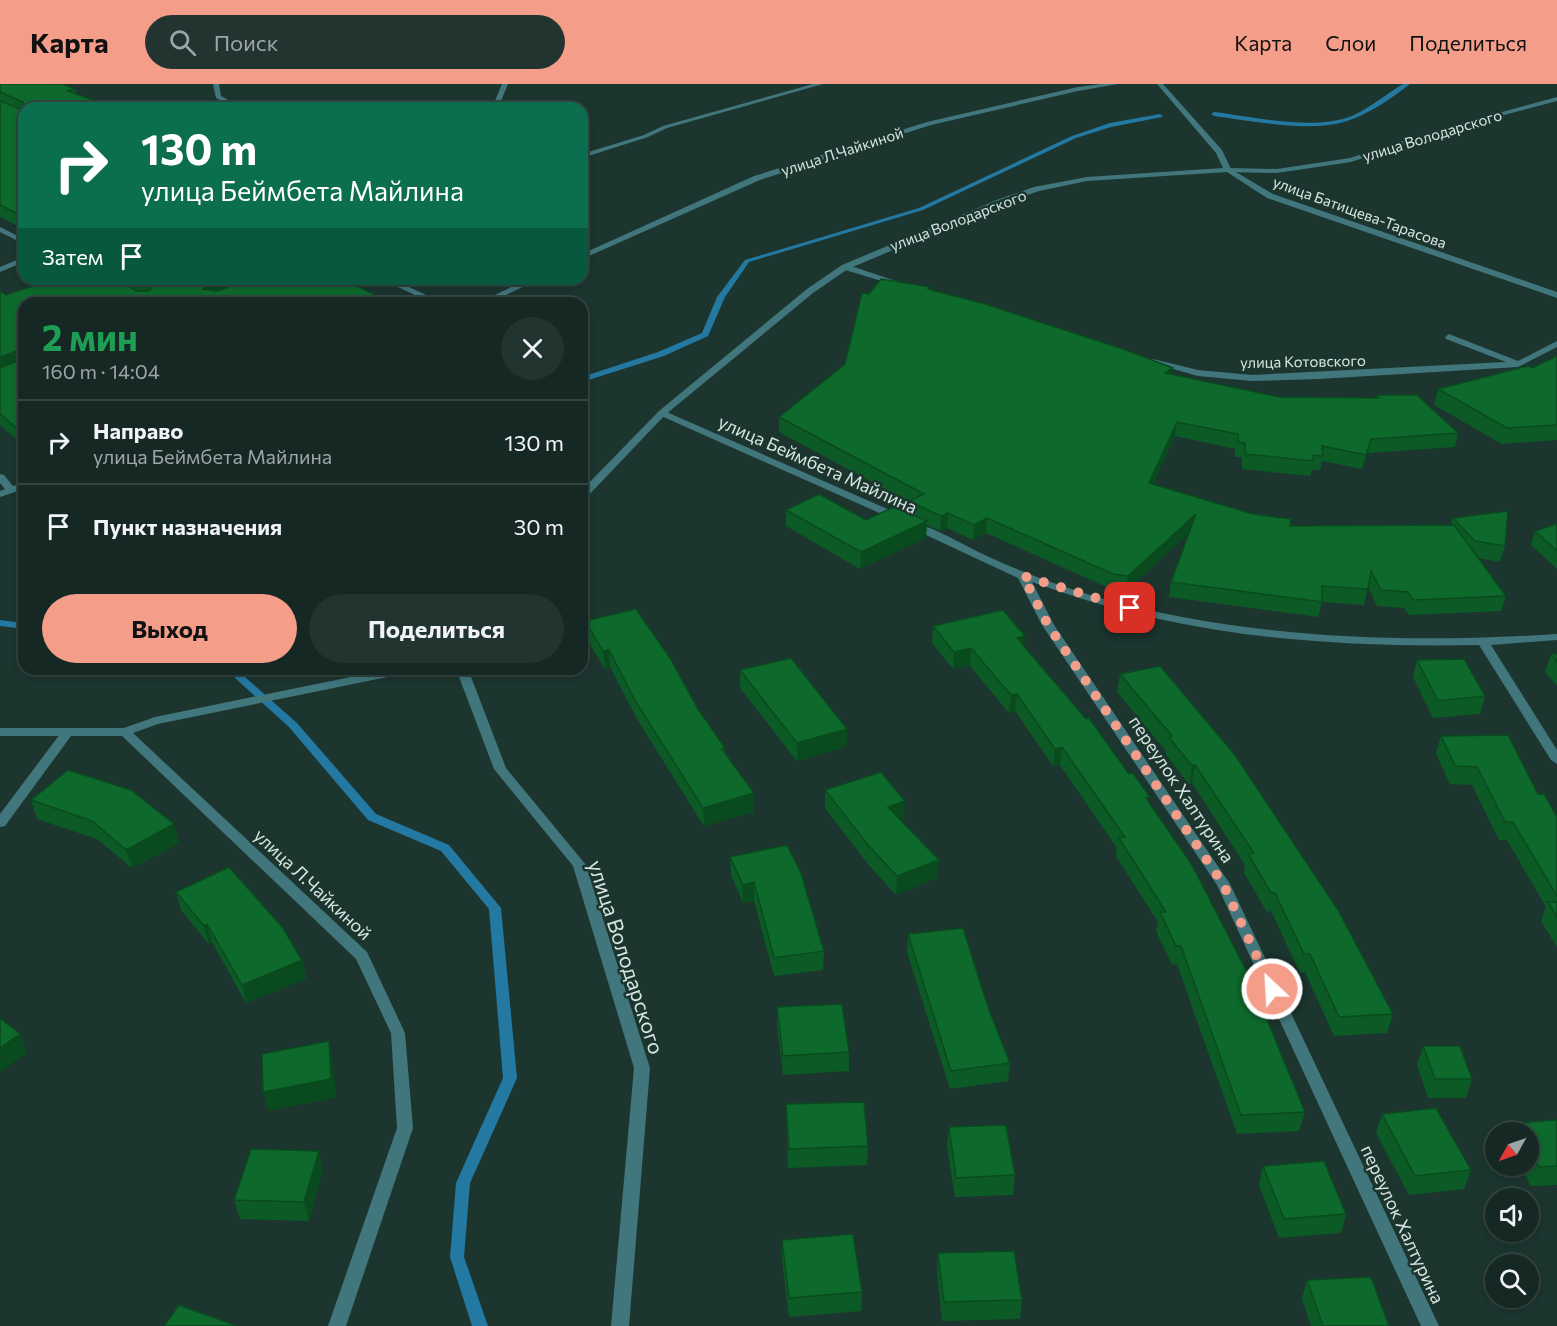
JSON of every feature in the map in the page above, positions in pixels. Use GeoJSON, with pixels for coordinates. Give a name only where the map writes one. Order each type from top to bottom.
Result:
{"type":"FeatureCollection","features":[{"type":"Feature","properties":{"kind":"street"},"geometry":{"type":"LineString","coordinates":[[216,84],[218,97],[228,102]]}},
{"type":"Feature","properties":{"kind":"street"},"geometry":{"type":"LineString","coordinates":[[498,102],[505,84]]}},
{"type":"Feature","properties":{"kind":"street"},"geometry":{"type":"LineString","coordinates":[[588,154],[665,127],[820,84]]}},
{"type":"Feature","properties":{"kind":"street","name":"улица Л.Чайкиной"},"geometry":{"type":"LineString","coordinates":[[588,254],[757,178],[929,123],[1078,89],[1115,84]]}},
{"type":"Feature","properties":{"kind":"street","name":"улица Батищева-Тарасова"},"geometry":{"type":"LineString","coordinates":[[1160,84],[1219,152],[1228,170],[1270,196],[1557,295]]}},
{"type":"Feature","properties":{"kind":"street","name":"улица Володарского"},"geometry":{"type":"LineString","coordinates":[[588,490],[662,413],[810,291],[845,267],[991,205],[1037,189],[1087,179],[1228,170],[1278,171],[1351,160],[1452,127],[1557,99]]}},
{"type":"Feature","properties":{"kind":"street"},"geometry":{"type":"LineString","coordinates":[[0,229],[18,239]]}},
{"type":"Feature","properties":{"kind":"street"},"geometry":{"type":"LineString","coordinates":[[0,270],[18,262]]}},
{"type":"Feature","properties":{"kind":"street"},"geometry":{"type":"LineString","coordinates":[[845,267],[912,288]]}},
{"type":"Feature","properties":{"kind":"street"},"geometry":{"type":"LineString","coordinates":[[398,285],[426,297]]}},
{"type":"Feature","properties":{"kind":"street"},"geometry":{"type":"LineString","coordinates":[[495,297],[522,285]]}},
{"type":"Feature","properties":{"kind":"street"},"geometry":{"type":"LineString","coordinates":[[1449,337],[1518,364]]}},
{"type":"Feature","properties":{"kind":"street","name":"улица Котовского"},"geometry":{"type":"LineString","coordinates":[[1147,360],[1198,373],[1252,378],[1319,376],[1518,364],[1557,344]]}},
{"type":"Feature","properties":{"kind":"street","name":"улица Беймбета Майлина"},"geometry":{"type":"LineString","coordinates":[[662,413],[1023,576],[1111,604],[1228,629],[1361,644],[1484,643],[1557,638]]}},
{"type":"Feature","properties":{"kind":"street"},"geometry":{"type":"LineString","coordinates":[[0,477],[12,491]]}},
{"type":"Feature","properties":{"kind":"street"},"geometry":{"type":"LineString","coordinates":[[0,494],[18,488]]}},
{"type":"Feature","properties":{"kind":"street","name":"переулок Халтурина"},"geometry":{"type":"LineString","coordinates":[[1023,576],[1048,625],[1223,884],[1430,1326]]}},
{"type":"Feature","properties":{"kind":"street"},"geometry":{"type":"LineString","coordinates":[[1484,643],[1557,760]]}},
{"type":"Feature","properties":{"kind":"street"},"geometry":{"type":"LineString","coordinates":[[0,732],[125,732],[155,721],[378,675]]}},
{"type":"Feature","properties":{"kind":"street","name":"улица Володарского"},"geometry":{"type":"LineString","coordinates":[[464,675],[500,769],[579,865],[642,1068],[620,1326]]}},
{"type":"Feature","properties":{"kind":"street","name":"улица Л.Чайкиной"},"geometry":{"type":"LineString","coordinates":[[125,732],[362,956],[399,1033],[405,1128],[337,1326]]}},
{"type":"Feature","properties":{"kind":"street"},"geometry":{"type":"LineString","coordinates":[[0,823],[67,733]]}},
{"type":"Feature","properties":{"kind":"building"},"geometry":{"type":"Polygon","coordinates":[[[0,84],[62,84],[75,89],[68,91],[98,102],[23,102],[0,92],[0,84]]]}},
{"type":"Feature","properties":{"kind":"building"},"geometry":{"type":"Polygon","coordinates":[[[0,101],[18,108],[18,214],[0,205],[0,101]]]}},
{"type":"Feature","properties":{"kind":"building"},"geometry":{"type":"Polygon","coordinates":[[[881,279],[930,287],[928,289],[985,304],[1123,349],[1173,368],[1165,373],[1279,397],[1379,398],[1377,395],[1417,395],[1458,433],[1371,439],[1366,455],[1322,446],[1323,456],[1313,455],[1313,461],[1245,454],[1245,443],[1238,442],[1238,434],[1177,422],[1149,483],[1253,514],[1291,519],[1290,526],[1454,525],[1506,596],[1413,600],[1408,592],[1381,590],[1371,571],[1368,589],[1322,586],[1322,602],[1171,582],[1196,514],[1128,576],[1113,574],[987,518],[974,525],[948,513],[941,516],[909,501],[924,494],[779,417],[845,364],[862,293],[869,294],[881,279]]]}},
{"type":"Feature","properties":{"kind":"building"},"geometry":{"type":"Polygon","coordinates":[[[37,285],[126,285],[137,291],[149,291],[151,288],[145,285],[212,285],[202,289],[217,291],[234,285],[355,285],[379,297],[18,297],[18,350],[0,357],[0,291],[6,295],[37,285]]]}},
{"type":"Feature","properties":{"kind":"building"},"geometry":{"type":"Polygon","coordinates":[[[1557,356],[1557,425],[1507,428],[1438,389],[1528,366],[1532,368],[1557,356]]]}},
{"type":"Feature","properties":{"kind":"building"},"geometry":{"type":"Polygon","coordinates":[[[18,361],[18,429],[0,414],[0,368],[18,361]]]}},
{"type":"Feature","properties":{"kind":"building"},"geometry":{"type":"Polygon","coordinates":[[[819,494],[866,520],[894,507],[927,521],[861,552],[786,510],[819,494]]]}},
{"type":"Feature","properties":{"kind":"building"},"geometry":{"type":"Polygon","coordinates":[[[1508,511],[1505,546],[1475,541],[1453,518],[1508,511]]]}},
{"type":"Feature","properties":{"kind":"building"},"geometry":{"type":"Polygon","coordinates":[[[1557,524],[1557,551],[1535,531],[1557,524]]]}},
{"type":"Feature","properties":{"kind":"building"},"geometry":{"type":"Polygon","coordinates":[[[636,609],[670,658],[698,709],[725,748],[722,749],[754,793],[703,808],[636,702],[609,650],[603,651],[588,626],[588,620],[636,609]]]}},
{"type":"Feature","properties":{"kind":"building"},"geometry":{"type":"Polygon","coordinates":[[[1003,610],[1025,636],[1017,638],[1086,719],[1089,718],[1129,774],[1133,773],[1150,797],[1146,798],[1192,865],[1250,978],[1305,1112],[1241,1115],[1181,946],[1176,946],[1160,912],[1166,912],[1119,838],[1125,837],[1062,747],[1055,749],[1017,694],[1011,695],[971,648],[954,652],[933,626],[1003,610]]]}},
{"type":"Feature","properties":{"kind":"building"},"geometry":{"type":"Polygon","coordinates":[[[1551,654],[1557,654],[1557,662],[1551,654]]]}},
{"type":"Feature","properties":{"kind":"building"},"geometry":{"type":"Polygon","coordinates":[[[791,658],[847,729],[797,743],[740,670],[791,658]]]}},
{"type":"Feature","properties":{"kind":"building"},"geometry":{"type":"Polygon","coordinates":[[[1464,659],[1485,696],[1438,701],[1417,660],[1464,659]]]}},
{"type":"Feature","properties":{"kind":"building"},"geometry":{"type":"Polygon","coordinates":[[[1160,666],[1235,755],[1338,910],[1393,1014],[1339,1017],[1310,954],[1304,954],[1275,893],[1271,893],[1248,854],[1254,853],[1195,765],[1192,766],[1169,737],[1172,736],[1120,674],[1160,666]]]}},
{"type":"Feature","properties":{"kind":"building"},"geometry":{"type":"Polygon","coordinates":[[[1508,735],[1538,794],[1544,794],[1557,817],[1557,896],[1513,822],[1505,822],[1477,767],[1455,766],[1441,736],[1508,735]]]}},
{"type":"Feature","properties":{"kind":"building"},"geometry":{"type":"Polygon","coordinates":[[[68,770],[131,790],[174,824],[126,850],[92,821],[31,800],[68,770]]]}},
{"type":"Feature","properties":{"kind":"building"},"geometry":{"type":"Polygon","coordinates":[[[881,772],[905,801],[888,807],[939,860],[897,876],[868,845],[825,790],[881,772]]]}},
{"type":"Feature","properties":{"kind":"building"},"geometry":{"type":"Polygon","coordinates":[[[787,845],[801,873],[824,951],[774,958],[754,882],[743,885],[730,857],[787,845]]]}},
{"type":"Feature","properties":{"kind":"building"},"geometry":{"type":"Polygon","coordinates":[[[229,867],[283,928],[302,960],[242,985],[207,924],[204,926],[176,892],[229,867]]]}},
{"type":"Feature","properties":{"kind":"building"},"geometry":{"type":"Polygon","coordinates":[[[1548,902],[1557,902],[1557,917],[1548,902]]]}},
{"type":"Feature","properties":{"kind":"building"},"geometry":{"type":"Polygon","coordinates":[[[963,928],[988,1007],[1010,1063],[951,1071],[908,934],[963,928]]]}},
{"type":"Feature","properties":{"kind":"building"},"geometry":{"type":"Polygon","coordinates":[[[842,1004],[849,1052],[783,1056],[777,1007],[842,1004]]]}},
{"type":"Feature","properties":{"kind":"building"},"geometry":{"type":"Polygon","coordinates":[[[0,1018],[20,1034],[0,1048],[0,1018]]]}},
{"type":"Feature","properties":{"kind":"building"},"geometry":{"type":"Polygon","coordinates":[[[329,1041],[331,1079],[263,1092],[262,1054],[329,1041]]]}},
{"type":"Feature","properties":{"kind":"building"},"geometry":{"type":"Polygon","coordinates":[[[1423,1046],[1460,1046],[1472,1079],[1435,1079],[1423,1046]]]}},
{"type":"Feature","properties":{"kind":"building"},"geometry":{"type":"Polygon","coordinates":[[[864,1102],[868,1146],[789,1149],[786,1104],[864,1102]]]}},
{"type":"Feature","properties":{"kind":"building"},"geometry":{"type":"Polygon","coordinates":[[[1436,1108],[1471,1170],[1415,1176],[1382,1114],[1436,1108]]]}},
{"type":"Feature","properties":{"kind":"building"},"geometry":{"type":"Polygon","coordinates":[[[1557,1120],[1557,1166],[1539,1167],[1539,1122],[1530,1122],[1557,1120]]]}},
{"type":"Feature","properties":{"kind":"building"},"geometry":{"type":"Polygon","coordinates":[[[1006,1125],[1015,1175],[956,1178],[949,1127],[1006,1125]]]}},
{"type":"Feature","properties":{"kind":"building"},"geometry":{"type":"Polygon","coordinates":[[[251,1149],[319,1151],[304,1202],[234,1200],[251,1149]]]}},
{"type":"Feature","properties":{"kind":"building"},"geometry":{"type":"Polygon","coordinates":[[[1324,1161],[1346,1214],[1284,1219],[1263,1166],[1324,1161]]]}},
{"type":"Feature","properties":{"kind":"building"},"geometry":{"type":"Polygon","coordinates":[[[853,1234],[862,1292],[789,1298],[782,1240],[853,1234]]]}},
{"type":"Feature","properties":{"kind":"building"},"geometry":{"type":"Polygon","coordinates":[[[1014,1251],[1022,1300],[944,1302],[938,1253],[1014,1251]]]}},
{"type":"Feature","properties":{"kind":"building"},"geometry":{"type":"Polygon","coordinates":[[[1371,1277],[1389,1326],[1323,1326],[1307,1280],[1371,1277]]]}},
{"type":"Feature","properties":{"kind":"building"},"geometry":{"type":"Polygon","coordinates":[[[179,1305],[237,1326],[164,1326],[179,1305]]]}},
{"type":"Feature","properties":{"kind":"waterway"},"geometry":{"type":"LineString","coordinates":[[1214,114],[1266,121],[1307,123],[1343,121],[1363,112],[1407,84]]}},
{"type":"Feature","properties":{"kind":"waterway"},"geometry":{"type":"LineString","coordinates":[[588,378],[661,354],[705,334],[721,297],[747,261],[921,209],[1074,137],[1110,125],[1160,116]]}},
{"type":"Feature","properties":{"kind":"waterway"},"geometry":{"type":"LineString","coordinates":[[0,623],[18,625]]}},
{"type":"Feature","properties":{"kind":"waterway"},"geometry":{"type":"LineString","coordinates":[[237,675],[293,725],[372,817],[445,848],[495,908],[510,1078],[463,1183],[457,1257],[480,1326]]}},
{"type":"Feature","properties":{"kind":"route"},"geometry":{"type":"LineString","coordinates":[[1130,608],[1023,576],[1048,625],[1223,884],[1272,989]]}}]}
